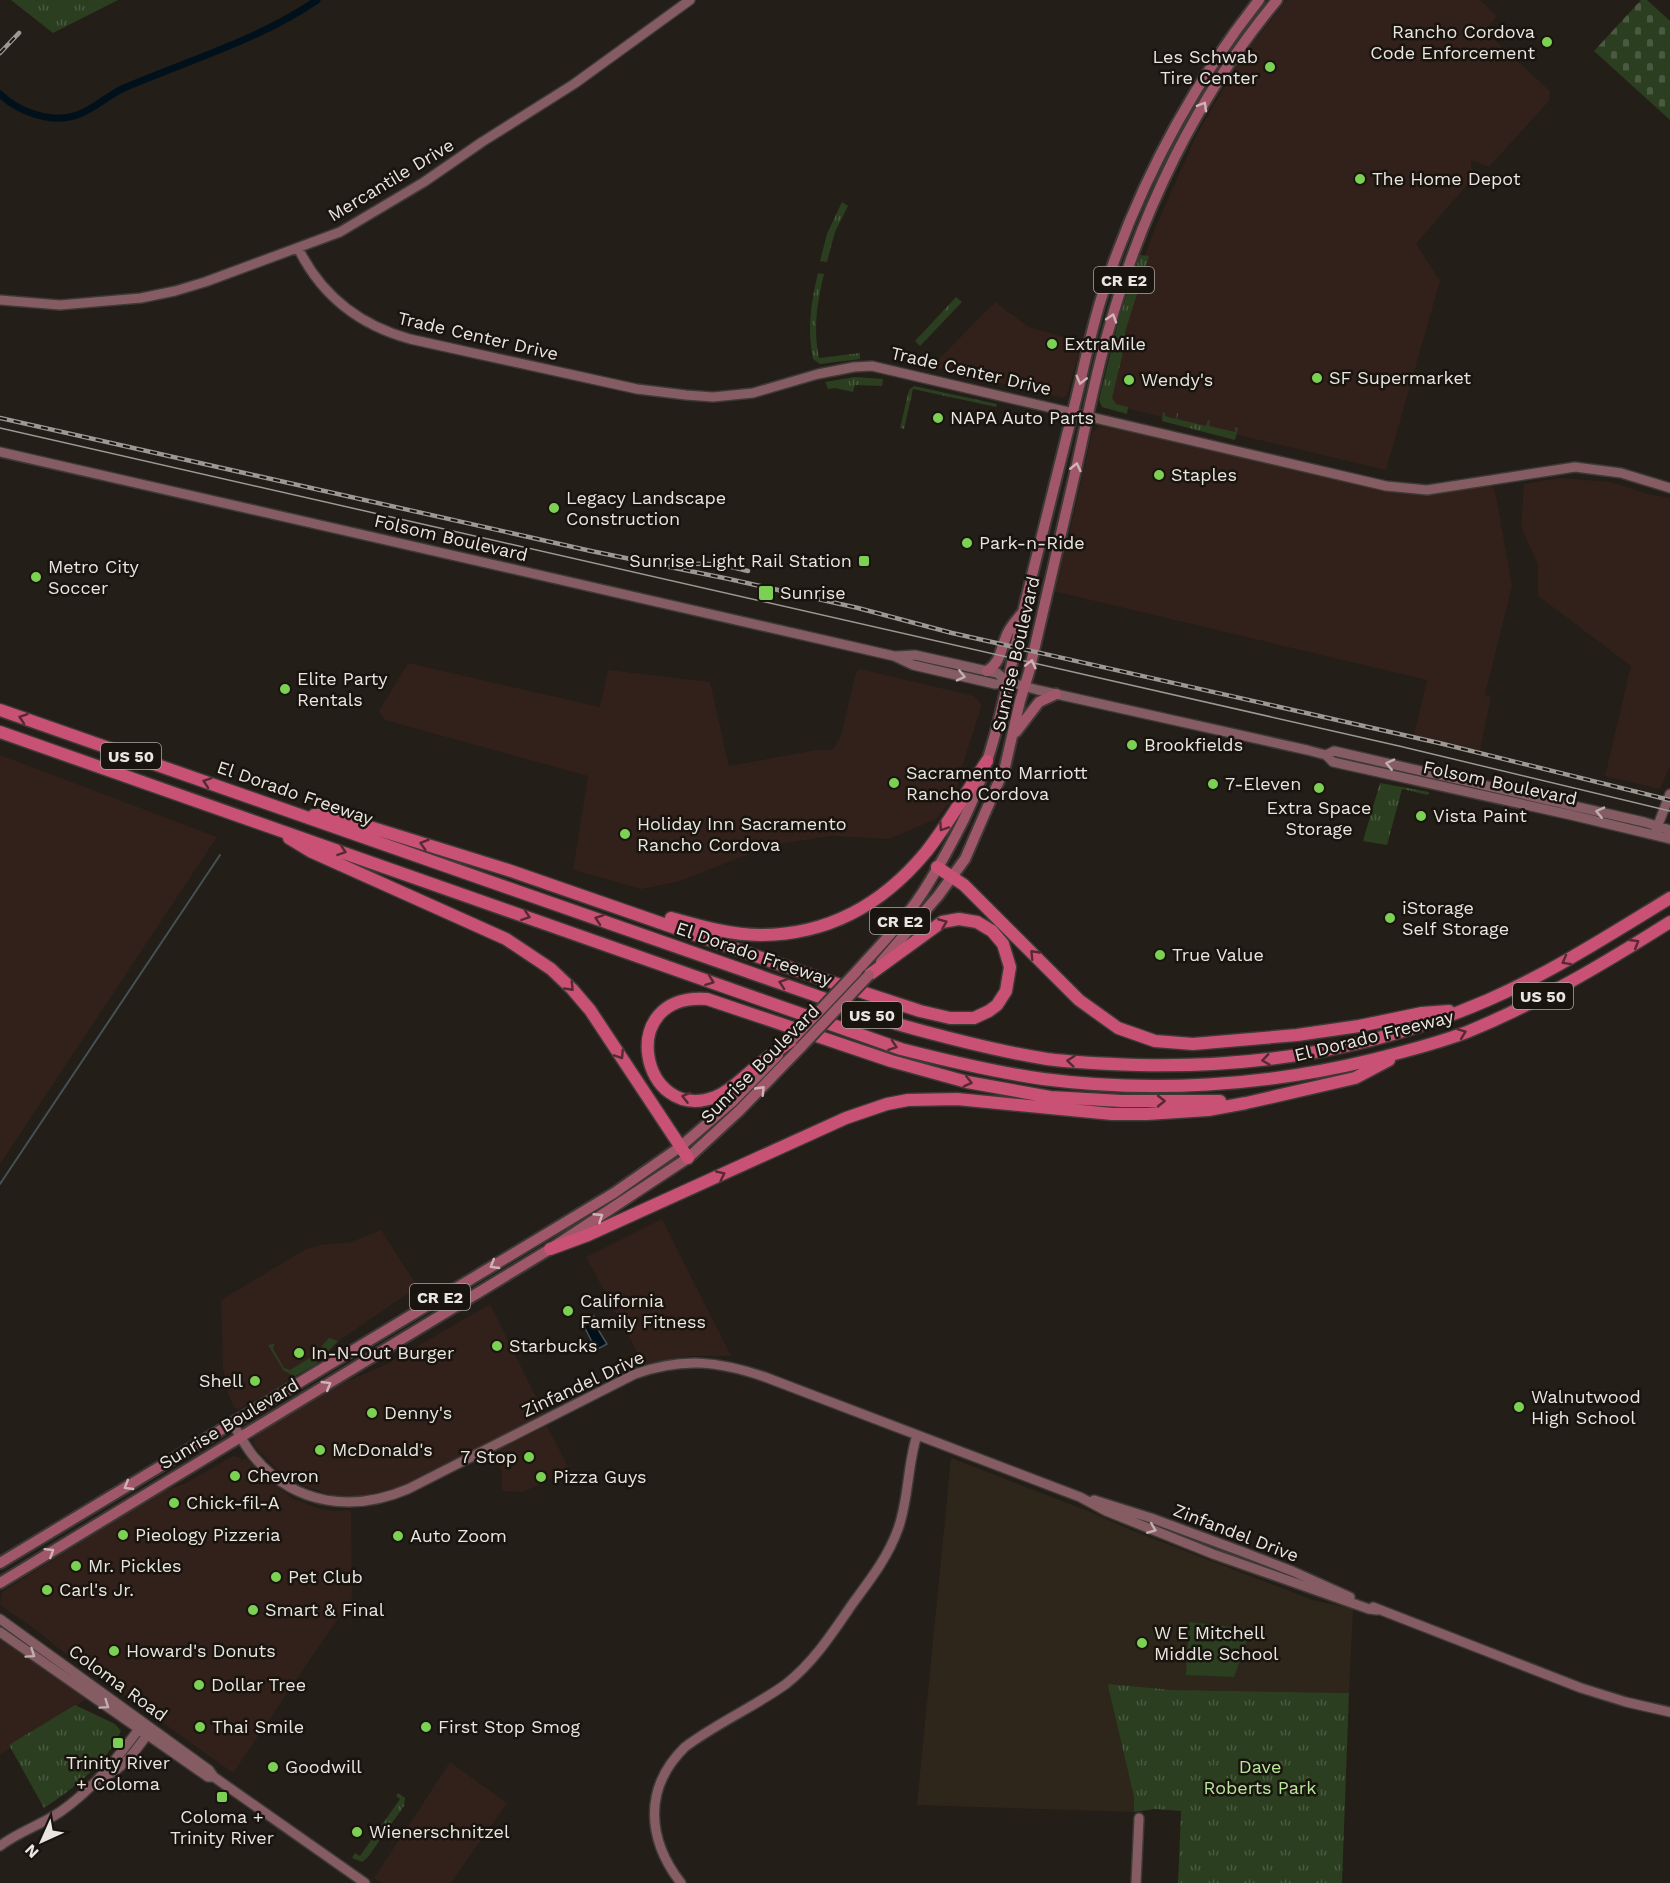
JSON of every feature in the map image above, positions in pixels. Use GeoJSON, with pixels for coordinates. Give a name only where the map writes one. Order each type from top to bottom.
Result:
{"type":"FeatureCollection","features":[{"type":"Feature","properties":{"kind":"highway","name":"El Dorado Freeway"},"geometry":{"type":"LineString","coordinates":[[0,710],[897,1024],[977,1046],[1047,1059],[1088,1063],[1191,1066],[1261,1061],[1332,1049],[1404,1032],[1465,1010],[1564,963],[1670,898]]}},
{"type":"Feature","properties":{"kind":"highway","name":"US 50"},"geometry":{"type":"LineString","coordinates":[[0,732],[251,819],[286,834]]}},
{"type":"Feature","properties":{"kind":"highway"},"geometry":{"type":"LineString","coordinates":[[588,897],[715,930],[759,935],[799,933],[835,922],[869,905],[899,880],[926,852],[987,761]]}},
{"type":"Feature","properties":{"kind":"highway"},"geometry":{"type":"LineString","coordinates":[[301,814],[331,815],[508,870],[819,978],[920,1011],[954,1019],[974,1018],[997,1005],[1006,991],[1010,967],[1003,944],[992,931],[977,922],[952,919],[936,926],[863,973]]}},
{"type":"Feature","properties":{"kind":"highway"},"geometry":{"type":"LineString","coordinates":[[286,834],[312,852],[506,939],[551,969],[590,1010],[688,1158]]}},
{"type":"Feature","properties":{"kind":"highway","name":"El Dorado Freeway"},"geometry":{"type":"LineString","coordinates":[[286,834],[901,1049],[971,1066],[1043,1079],[1116,1085],[1189,1085],[1262,1080],[1334,1069],[1406,1051],[1466,1032],[1532,1002],[1596,967],[1670,922]]}},
{"type":"Feature","properties":{"kind":"highway"},"geometry":{"type":"LineString","coordinates":[[937,867],[953,877],[993,912],[1079,1000],[1118,1028],[1155,1041],[1193,1044],[1297,1035],[1359,1026],[1422,1013],[1465,1010]]}},
{"type":"Feature","properties":{"kind":"highway"},"geometry":{"type":"LineString","coordinates":[[797,1043],[732,1088],[716,1097],[699,1100],[682,1098],[663,1086],[651,1071],[648,1057],[649,1036],[661,1012],[678,1001],[695,998],[728,1005],[891,1061],[967,1082],[1039,1095],[1122,1101],[1263,1099]]}},
{"type":"Feature","properties":{"kind":"highway"},"geometry":{"type":"LineString","coordinates":[[550,1249],[588,1235],[846,1118],[887,1104],[908,1100],[957,1099],[1100,1113],[1147,1114],[1208,1110],[1355,1078],[1406,1051]]}},
{"type":"Feature","properties":{"kind":"main road"},"geometry":{"type":"LineString","coordinates":[[1257,25],[1256,18],[1261,0]]}},
{"type":"Feature","properties":{"kind":"main road","name":"Sunrise Boulevard"},"geometry":{"type":"LineString","coordinates":[[863,973],[887,937],[928,885],[965,817],[987,761],[1101,299],[1125,228],[1178,120],[1212,64],[1261,0]]}},
{"type":"Feature","properties":{"kind":"main road","name":"Sunrise Boulevard"},"geometry":{"type":"LineString","coordinates":[[0,1583],[550,1249],[688,1158],[740,1110],[797,1043],[863,973],[910,929],[953,877],[965,859],[1005,767],[1108,332],[1138,242],[1154,201],[1208,96],[1277,0]]}},
{"type":"Feature","properties":{"kind":"main road"},"geometry":{"type":"LineString","coordinates":[[1178,120],[1181,132],[1175,144],[1179,151]]}},
{"type":"Feature","properties":{"kind":"main road"},"geometry":{"type":"LineString","coordinates":[[1138,242],[1135,229],[1169,151],[1166,141]]}},
{"type":"Feature","properties":{"kind":"main road"},"geometry":{"type":"LineString","coordinates":[[987,671],[999,660],[1011,627],[1023,612]]}},
{"type":"Feature","properties":{"kind":"main road"},"geometry":{"type":"LineString","coordinates":[[1013,737],[1039,702],[1056,694]]}},
{"type":"Feature","properties":{"kind":"main road","name":"Sunrise Boulevard"},"geometry":{"type":"LineString","coordinates":[[0,1563],[614,1192],[680,1147],[797,1043]]}},
{"type":"Feature","properties":{"kind":"street","name":"Mercantile Drive"},"geometry":{"type":"LineString","coordinates":[[0,300],[60,305],[141,298],[205,282],[340,232],[424,182],[574,84],[690,0]]}},
{"type":"Feature","properties":{"kind":"street","name":"Trade Center Drive"},"geometry":{"type":"LineString","coordinates":[[298,248],[315,277],[337,302],[356,317],[386,332],[637,389],[686,395],[737,395],[768,390],[809,376],[846,368],[872,366],[1386,486],[1427,490],[1575,467],[1621,472],[1670,488]]}},
{"type":"Feature","properties":{"kind":"street","name":"Folsom Boulevard"},"geometry":{"type":"LineString","coordinates":[[0,452],[894,656],[913,665],[995,684],[1008,682],[1326,755],[1333,762],[1437,786],[1443,783],[1452,787],[1656,830],[1670,830]]}},
{"type":"Feature","properties":{"kind":"street","name":"Folsom Boulevard"},"geometry":{"type":"LineString","coordinates":[[894,656],[915,655],[987,671],[997,674],[1008,682]]}},
{"type":"Feature","properties":{"kind":"street","name":"Folsom Boulevard"},"geometry":{"type":"LineString","coordinates":[[1326,755],[1334,752],[1479,785],[1656,830],[1670,839]]}},
{"type":"Feature","properties":{"kind":"street"},"geometry":{"type":"LineString","coordinates":[[1452,787],[1470,788],[1479,785]]}},
{"type":"Feature","properties":{"kind":"street"},"geometry":{"type":"LineString","coordinates":[[1656,830],[1670,794]]}},
{"type":"Feature","properties":{"kind":"street","name":"Zinfandel Drive"},"geometry":{"type":"LineString","coordinates":[[232,1423],[256,1459],[282,1482],[303,1493],[328,1501],[373,1501],[408,1489],[635,1374],[658,1366],[700,1362],[736,1367],[1080,1497],[1204,1550],[1320,1593],[1377,1610],[1581,1688],[1635,1705],[1670,1712]]}},
{"type":"Feature","properties":{"kind":"street"},"geometry":{"type":"LineString","coordinates":[[681,1883],[669,1866],[657,1840],[656,1805],[664,1774],[685,1747],[784,1685],[806,1666],[822,1647],[894,1541],[904,1506],[908,1470],[917,1436]]}},
{"type":"Feature","properties":{"kind":"street","name":"Coloma Road"},"geometry":{"type":"LineString","coordinates":[[0,1619],[143,1726]]}},
{"type":"Feature","properties":{"kind":"street","name":"Coloma Road"},"geometry":{"type":"LineString","coordinates":[[0,1632],[209,1770],[214,1777],[366,1883]]}},
{"type":"Feature","properties":{"kind":"street"},"geometry":{"type":"LineString","coordinates":[[0,1846],[58,1813],[100,1779],[116,1772],[147,1735],[143,1726],[108,1766],[100,1779]]}},
{"type":"Feature","properties":{"kind":"street","name":"Coloma Road"},"geometry":{"type":"LineString","coordinates":[[147,1735],[207,1777],[214,1777]]}},
{"type":"Feature","properties":{"kind":"street"},"geometry":{"type":"LineString","coordinates":[[1136,1883],[1139,1818]]}},
{"type":"Feature","properties":{"kind":"shaded area"},"geometry":{"type":"Polygon","coordinates":[[[1287,0],[1480,0],[1497,16],[1485,31],[1550,91],[1549,101],[1489,167],[1471,160],[1472,172],[1467,185],[1416,244],[1440,281],[1386,470],[1108,404],[1121,320],[1155,228],[1197,134],[1242,57],[1287,0]]]}},
{"type":"Feature","properties":{"kind":"shaded area"},"geometry":{"type":"Polygon","coordinates":[[[995,302],[1029,327],[1082,342],[1067,396],[1063,398],[937,368],[936,362],[995,302]]]}},
{"type":"Feature","properties":{"kind":"shaded area"},"geometry":{"type":"Polygon","coordinates":[[[1099,426],[1383,488],[1486,485],[1492,487],[1495,491],[1512,586],[1485,695],[1491,697],[1480,751],[1414,735],[1427,680],[1053,591],[1069,535],[1092,433],[1099,426]]]}},
{"type":"Feature","properties":{"kind":"shaded area"},"geometry":{"type":"Polygon","coordinates":[[[1560,478],[1611,482],[1648,494],[1670,498],[1670,766],[1660,789],[1605,776],[1631,666],[1538,596],[1538,564],[1521,527],[1524,484],[1560,478]]]}},
{"type":"Feature","properties":{"kind":"shaded area"},"geometry":{"type":"Polygon","coordinates":[[[408,663],[600,707],[608,670],[710,682],[729,766],[816,750],[832,750],[841,736],[856,672],[860,669],[974,696],[982,705],[955,795],[936,819],[889,839],[831,836],[772,845],[680,881],[642,889],[573,870],[588,776],[385,720],[379,711],[408,663]]]}},
{"type":"Feature","properties":{"kind":"shaded area"},"geometry":{"type":"Polygon","coordinates":[[[0,755],[217,837],[0,1164],[0,755]]]}},
{"type":"Feature","properties":{"kind":"shaded area"},"geometry":{"type":"Polygon","coordinates":[[[662,1219],[731,1356],[687,1356],[644,1365],[586,1257],[662,1219]]]}},
{"type":"Feature","properties":{"kind":"shaded area"},"geometry":{"type":"Polygon","coordinates":[[[381,1230],[418,1287],[341,1339],[325,1356],[280,1386],[243,1407],[238,1409],[234,1407],[228,1394],[223,1368],[221,1300],[306,1249],[351,1242],[381,1230]]]}},
{"type":"Feature","properties":{"kind":"shaded area"},"geometry":{"type":"Polygon","coordinates":[[[490,1304],[545,1415],[402,1486],[366,1496],[335,1496],[304,1486],[281,1473],[255,1447],[253,1440],[257,1433],[341,1384],[387,1364],[490,1304]]]}},
{"type":"Feature","properties":{"kind":"shaded area"},"geometry":{"type":"Polygon","coordinates":[[[547,1426],[570,1470],[523,1492],[502,1491],[502,1471],[491,1453],[547,1426]]]}},
{"type":"Feature","properties":{"kind":"shaded area"},"geometry":{"type":"Polygon","coordinates":[[[233,1456],[242,1460],[246,1458],[269,1481],[294,1499],[332,1511],[351,1510],[352,1598],[233,1773],[0,1605],[2,1592],[159,1493],[186,1483],[233,1456]]]}},
{"type":"Feature","properties":{"kind":"shaded area","name":"W E Mitchell Middle School"},"geometry":{"type":"Polygon","coordinates":[[[951,1458],[1313,1600],[1353,1609],[1349,1693],[1173,1690],[1109,1684],[1134,1797],[1134,1812],[917,1805],[951,1458]]]}},
{"type":"Feature","properties":{"kind":"shaded area"},"geometry":{"type":"Polygon","coordinates":[[[0,1636],[88,1698],[0,1755],[0,1636]]]}},
{"type":"Feature","properties":{"kind":"shaded area"},"geometry":{"type":"Polygon","coordinates":[[[450,1762],[507,1803],[451,1883],[381,1883],[374,1878],[450,1762]]]}},
{"type":"Feature","properties":{"kind":"green space"},"geometry":{"type":"Polygon","coordinates":[[[11,0],[118,0],[53,33],[11,0]]]}},
{"type":"Feature","properties":{"kind":"green space"},"geometry":{"type":"Polygon","coordinates":[[[1641,0],[1647,0],[1670,21],[1670,120],[1594,51],[1641,0]]]}},
{"type":"Feature","properties":{"kind":"green space"},"geometry":{"type":"Polygon","coordinates":[[[842,202],[848,206],[835,232],[827,262],[820,261],[827,234],[842,202]]]}},
{"type":"Feature","properties":{"kind":"green space"},"geometry":{"type":"Polygon","coordinates":[[[1140,255],[1149,256],[1125,332],[1124,341],[1131,343],[1124,348],[1112,398],[1116,404],[1128,407],[1127,414],[1102,407],[1099,400],[1120,315],[1140,255]]]}},
{"type":"Feature","properties":{"kind":"green space"},"geometry":{"type":"Polygon","coordinates":[[[818,273],[824,274],[817,316],[816,337],[819,358],[860,353],[860,359],[820,364],[813,359],[810,337],[811,316],[818,273]]]}},
{"type":"Feature","properties":{"kind":"green space"},"geometry":{"type":"Polygon","coordinates":[[[956,297],[962,302],[920,346],[915,341],[956,297]]]}},
{"type":"Feature","properties":{"kind":"green space"},"geometry":{"type":"Polygon","coordinates":[[[855,377],[883,379],[882,386],[855,385],[853,392],[835,388],[828,389],[825,382],[855,377]]]}},
{"type":"Feature","properties":{"kind":"green space"},"geometry":{"type":"Polygon","coordinates":[[[914,386],[997,404],[996,407],[913,389],[904,429],[900,428],[909,390],[914,386]]]}},
{"type":"Feature","properties":{"kind":"green space"},"geometry":{"type":"Polygon","coordinates":[[[1163,412],[1165,416],[1175,419],[1177,413],[1177,419],[1206,426],[1208,420],[1210,421],[1209,426],[1235,432],[1236,427],[1238,428],[1235,440],[1162,421],[1163,412]]]}},
{"type":"Feature","properties":{"kind":"green space"},"geometry":{"type":"Polygon","coordinates":[[[1380,783],[1429,792],[1428,795],[1402,789],[1387,845],[1363,841],[1380,783]]]}},
{"type":"Feature","properties":{"kind":"green space"},"geometry":{"type":"Polygon","coordinates":[[[329,1338],[338,1341],[315,1365],[295,1376],[284,1371],[268,1345],[274,1344],[273,1349],[284,1368],[290,1370],[313,1356],[329,1338]]]}},
{"type":"Feature","properties":{"kind":"green space"},"geometry":{"type":"Polygon","coordinates":[[[1189,1622],[1251,1629],[1234,1677],[1186,1675],[1189,1622]]]}},
{"type":"Feature","properties":{"kind":"green space","name":"Dave Roberts Park"},"geometry":{"type":"Polygon","coordinates":[[[1109,1684],[1173,1690],[1349,1693],[1342,1883],[1178,1883],[1181,1811],[1155,1809],[1134,1812],[1134,1797],[1109,1684]]]}},
{"type":"Feature","properties":{"kind":"green space"},"geometry":{"type":"Polygon","coordinates":[[[75,1705],[115,1724],[121,1731],[107,1754],[88,1774],[44,1808],[9,1745],[75,1705]]]}},
{"type":"Feature","properties":{"kind":"green space"},"geometry":{"type":"Polygon","coordinates":[[[398,1793],[405,1798],[404,1806],[368,1857],[362,1862],[352,1858],[355,1853],[360,1856],[400,1799],[396,1796],[398,1793]]]}},
{"type":"Feature","properties":{"kind":"water"},"geometry":{"type":"Polygon","coordinates":[[[594,1316],[597,1321],[594,1323],[607,1344],[596,1350],[582,1322],[594,1316]]]}},
{"type":"Feature","properties":{"kind":"waterway"},"geometry":{"type":"LineString","coordinates":[[0,94],[16,106],[36,115],[57,118],[77,115],[124,88],[272,27],[317,0]]}},
{"type":"Feature","properties":{"kind":"waterway"},"geometry":{"type":"LineString","coordinates":[[0,1184],[220,855]]}},
{"type":"Feature","properties":{"kind":"tram line"},"geometry":{"type":"LineString","coordinates":[[0,428],[1399,746],[1670,811]]}},
{"type":"Feature","properties":{"kind":"railway"},"geometry":{"type":"LineString","coordinates":[[0,53],[19,33]]}},
{"type":"Feature","properties":{"kind":"railway"},"geometry":{"type":"LineString","coordinates":[[0,418],[591,551],[858,608],[952,633],[1439,743],[1670,800]]}},
{"type":"Feature","properties":{"kind":"railway"},"geometry":{"type":"LineString","coordinates":[[679,565],[714,564],[748,571]]}},
{"type":"Feature","properties":{"kind":"place","name":"Rancho Cordova Code Enforcement"},"geometry":{"type":"Point","coordinates":[1547,42]}},
{"type":"Feature","properties":{"kind":"place","name":"Les Schwab Tire Center"},"geometry":{"type":"Point","coordinates":[1270,67]}},
{"type":"Feature","properties":{"kind":"place","name":"The Home Depot"},"geometry":{"type":"Point","coordinates":[1360,179]}},
{"type":"Feature","properties":{"kind":"place","name":"ExtraMile"},"geometry":{"type":"Point","coordinates":[1052,344]}},
{"type":"Feature","properties":{"kind":"place","name":"SF Supermarket"},"geometry":{"type":"Point","coordinates":[1317,378]}},
{"type":"Feature","properties":{"kind":"place","name":"Wendy's"},"geometry":{"type":"Point","coordinates":[1129,380]}},
{"type":"Feature","properties":{"kind":"place","name":"NAPA Auto Parts"},"geometry":{"type":"Point","coordinates":[938,418]}},
{"type":"Feature","properties":{"kind":"place","name":"Staples"},"geometry":{"type":"Point","coordinates":[1159,475]}},
{"type":"Feature","properties":{"kind":"place","name":"Legacy Landscape Construction"},"geometry":{"type":"Point","coordinates":[554,508]}},
{"type":"Feature","properties":{"kind":"place","name":"Park-n-Ride"},"geometry":{"type":"Point","coordinates":[967,543]}},
{"type":"Feature","properties":{"kind":"place","name":"Sunrise Light Rail Station"},"geometry":{"type":"Point","coordinates":[864,561]}},
{"type":"Feature","properties":{"kind":"place","name":"Metro City Soccer"},"geometry":{"type":"Point","coordinates":[36,577]}},
{"type":"Feature","properties":{"kind":"place","name":"Sunrise"},"geometry":{"type":"Point","coordinates":[766,593]}},
{"type":"Feature","properties":{"kind":"place","name":"Elite Party Rentals"},"geometry":{"type":"Point","coordinates":[285,689]}},
{"type":"Feature","properties":{"kind":"place","name":"Brookfields"},"geometry":{"type":"Point","coordinates":[1132,745]}},
{"type":"Feature","properties":{"kind":"place","name":"Sacramento Marriott Rancho Cordova"},"geometry":{"type":"Point","coordinates":[894,783]}},
{"type":"Feature","properties":{"kind":"place","name":"7-Eleven"},"geometry":{"type":"Point","coordinates":[1213,784]}},
{"type":"Feature","properties":{"kind":"place","name":"Extra Space Storage"},"geometry":{"type":"Point","coordinates":[1319,788]}},
{"type":"Feature","properties":{"kind":"place","name":"Vista Paint"},"geometry":{"type":"Point","coordinates":[1421,816]}},
{"type":"Feature","properties":{"kind":"place","name":"Holiday Inn Sacramento Rancho Cordova"},"geometry":{"type":"Point","coordinates":[625,834]}},
{"type":"Feature","properties":{"kind":"place","name":"iStorage Self Storage"},"geometry":{"type":"Point","coordinates":[1390,918]}},
{"type":"Feature","properties":{"kind":"place","name":"True Value"},"geometry":{"type":"Point","coordinates":[1160,955]}},
{"type":"Feature","properties":{"kind":"place","name":"California Family Fitness"},"geometry":{"type":"Point","coordinates":[568,1311]}},
{"type":"Feature","properties":{"kind":"place","name":"Starbucks"},"geometry":{"type":"Point","coordinates":[497,1346]}},
{"type":"Feature","properties":{"kind":"place","name":"In-N-Out Burger"},"geometry":{"type":"Point","coordinates":[299,1353]}},
{"type":"Feature","properties":{"kind":"place","name":"Shell"},"geometry":{"type":"Point","coordinates":[255,1381]}},
{"type":"Feature","properties":{"kind":"place","name":"Walnutwood High School"},"geometry":{"type":"Point","coordinates":[1519,1407]}},
{"type":"Feature","properties":{"kind":"place","name":"Denny's"},"geometry":{"type":"Point","coordinates":[372,1413]}},
{"type":"Feature","properties":{"kind":"place","name":"McDonald's"},"geometry":{"type":"Point","coordinates":[320,1450]}},
{"type":"Feature","properties":{"kind":"place","name":"7 Stop"},"geometry":{"type":"Point","coordinates":[529,1457]}},
{"type":"Feature","properties":{"kind":"place","name":"Chevron"},"geometry":{"type":"Point","coordinates":[235,1476]}},
{"type":"Feature","properties":{"kind":"place","name":"Pizza Guys"},"geometry":{"type":"Point","coordinates":[541,1477]}},
{"type":"Feature","properties":{"kind":"place","name":"Chick-fil-A"},"geometry":{"type":"Point","coordinates":[174,1503]}},
{"type":"Feature","properties":{"kind":"place","name":"Pieology Pizzeria"},"geometry":{"type":"Point","coordinates":[123,1535]}},
{"type":"Feature","properties":{"kind":"place","name":"Auto Zoom"},"geometry":{"type":"Point","coordinates":[398,1536]}},
{"type":"Feature","properties":{"kind":"place","name":"Mr. Pickles"},"geometry":{"type":"Point","coordinates":[76,1566]}},
{"type":"Feature","properties":{"kind":"place","name":"Pet Club"},"geometry":{"type":"Point","coordinates":[276,1577]}},
{"type":"Feature","properties":{"kind":"place","name":"Carl's Jr."},"geometry":{"type":"Point","coordinates":[47,1590]}},
{"type":"Feature","properties":{"kind":"place","name":"Smart & Final"},"geometry":{"type":"Point","coordinates":[253,1610]}},
{"type":"Feature","properties":{"kind":"place","name":"W E Mitchell Middle School"},"geometry":{"type":"Point","coordinates":[1142,1643]}},
{"type":"Feature","properties":{"kind":"place","name":"Howard's Donuts"},"geometry":{"type":"Point","coordinates":[114,1651]}},
{"type":"Feature","properties":{"kind":"place","name":"Dollar Tree"},"geometry":{"type":"Point","coordinates":[199,1685]}},
{"type":"Feature","properties":{"kind":"place","name":"Thai Smile"},"geometry":{"type":"Point","coordinates":[200,1727]}},
{"type":"Feature","properties":{"kind":"place","name":"First Stop Smog"},"geometry":{"type":"Point","coordinates":[426,1727]}},
{"type":"Feature","properties":{"kind":"place","name":"Trinity River + Coloma"},"geometry":{"type":"Point","coordinates":[118,1743]}},
{"type":"Feature","properties":{"kind":"place","name":"Goodwill"},"geometry":{"type":"Point","coordinates":[273,1767]}},
{"type":"Feature","properties":{"kind":"place","name":"Coloma + Trinity River"},"geometry":{"type":"Point","coordinates":[222,1797]}},
{"type":"Feature","properties":{"kind":"place","name":"Wienerschnitzel"},"geometry":{"type":"Point","coordinates":[357,1832]}}]}
